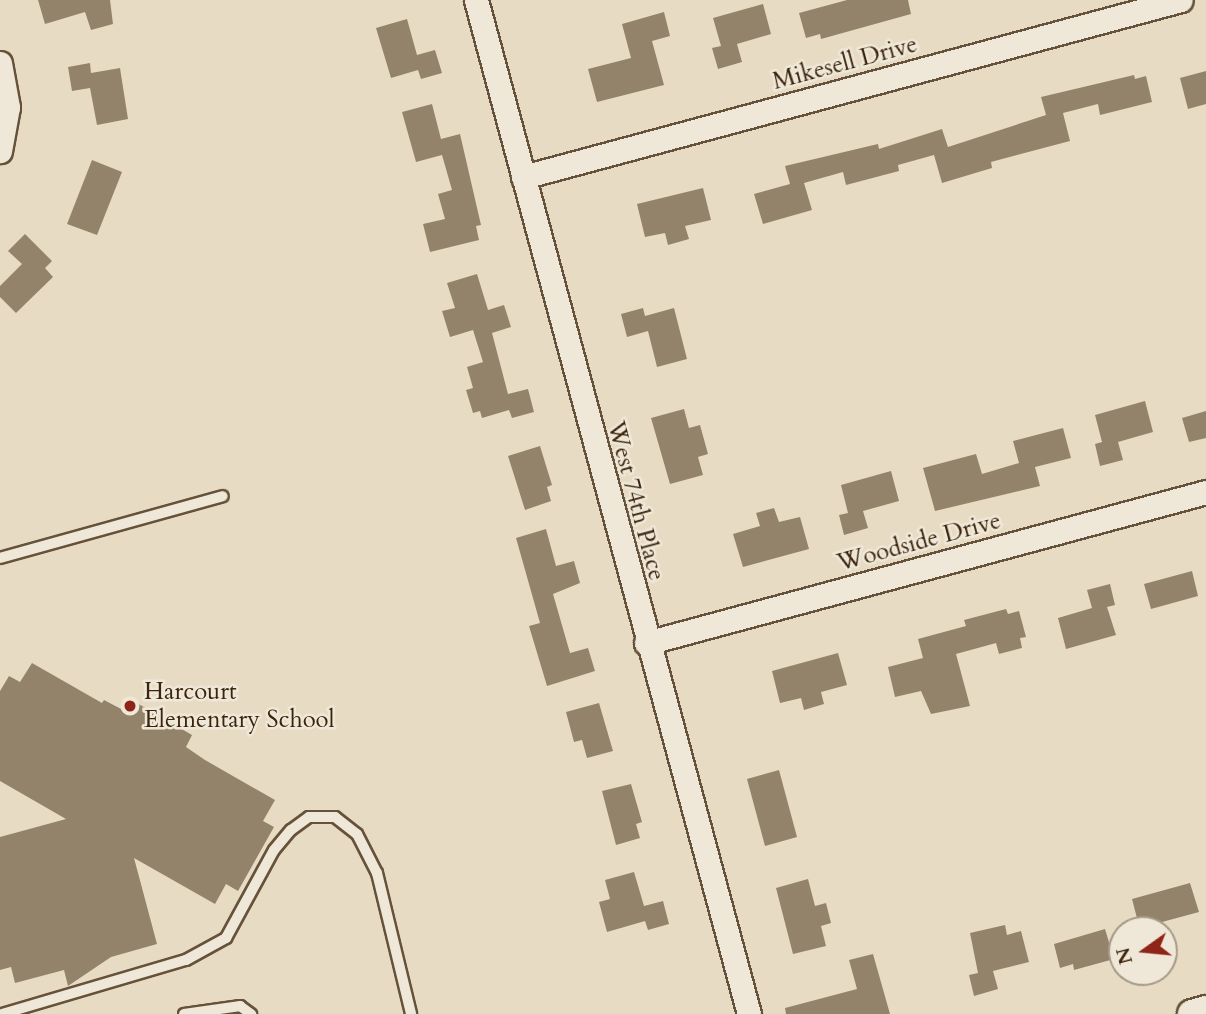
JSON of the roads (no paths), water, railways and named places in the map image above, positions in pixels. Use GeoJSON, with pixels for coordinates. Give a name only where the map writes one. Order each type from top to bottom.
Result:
{"type":"FeatureCollection","features":[{"type":"Feature","properties":{"kind":"street","name":"West 74th Place"},"geometry":{"type":"LineString","coordinates":[[476,0],[646,643],[749,1014]]}},
{"type":"Feature","properties":{"kind":"street","name":"Mikesell Drive"},"geometry":{"type":"LineString","coordinates":[[523,177],[1181,0]]}},
{"type":"Feature","properties":{"kind":"street"},"geometry":{"type":"LineString","coordinates":[[0,63],[7,97],[7,128],[0,152]]}},
{"type":"Feature","properties":{"kind":"street","name":"Woodside Drive"},"geometry":{"type":"LineString","coordinates":[[646,643],[1206,492]]}},
{"type":"Feature","properties":{"kind":"lane"},"geometry":{"type":"LineString","coordinates":[[0,558],[223,496]]}},
{"type":"Feature","properties":{"kind":"lane"},"geometry":{"type":"LineString","coordinates":[[2,1014],[186,961],[226,938],[274,850],[291,830],[309,817],[334,817],[357,834],[377,873],[411,1014]]}},
{"type":"Feature","properties":{"kind":"lane"},"geometry":{"type":"LineString","coordinates":[[184,1014],[240,1006],[251,1014]]}},
{"type":"Feature","properties":{"kind":"place","name":"Harcourt Elementary School"},"geometry":{"type":"Point","coordinates":[130,706]}}]}
